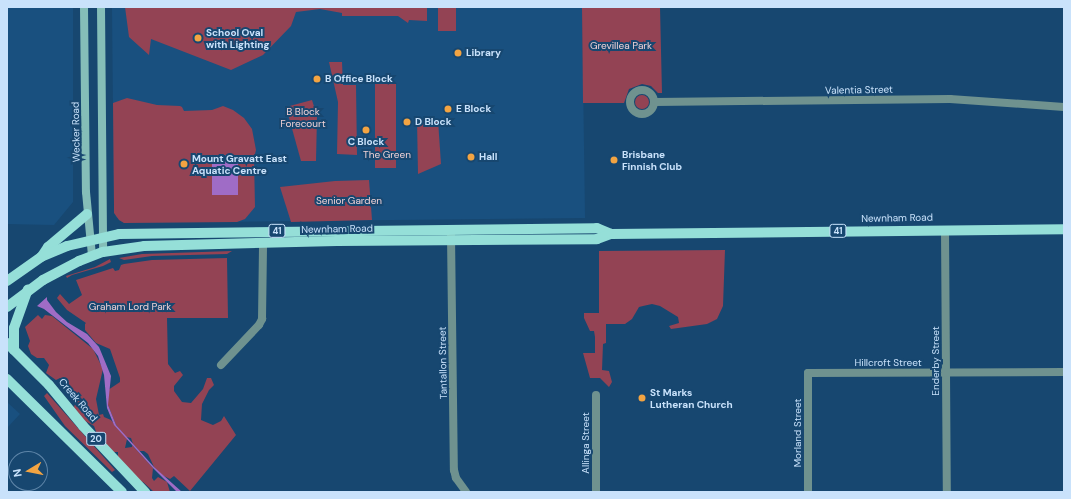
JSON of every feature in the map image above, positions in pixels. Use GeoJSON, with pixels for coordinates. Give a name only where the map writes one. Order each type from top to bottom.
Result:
{"type":"FeatureCollection","features":[{"type":"Feature","properties":{"kind":"main road"},"geometry":{"type":"LineString","coordinates":[[41,257],[48,247],[87,214]]}},
{"type":"Feature","properties":{"kind":"main road","name":"Newnham Road"},"geometry":{"type":"LineString","coordinates":[[7,281],[41,257],[67,246],[103,236],[135,232],[597,228],[611,234]]}},
{"type":"Feature","properties":{"kind":"main road","name":"Newnham Road"},"geometry":{"type":"LineString","coordinates":[[7,307],[28,289],[57,271],[103,252],[144,246],[452,240],[597,239],[611,234],[1064,229]]}},
{"type":"Feature","properties":{"kind":"main road"},"geometry":{"type":"LineString","coordinates":[[10,347],[14,328],[28,289]]}},
{"type":"Feature","properties":{"kind":"main road","name":"Creek Road"},"geometry":{"type":"LineString","coordinates":[[10,347],[49,385],[83,426],[145,492]]}},
{"type":"Feature","properties":{"kind":"main road","name":"20"},"geometry":{"type":"LineString","coordinates":[[7,379],[122,492]]}},
{"type":"Feature","properties":{"kind":"street","name":"Wecker Road"},"geometry":{"type":"LineString","coordinates":[[84,7],[87,214],[92,256]]}},
{"type":"Feature","properties":{"kind":"street"},"geometry":{"type":"LineString","coordinates":[[101,7],[103,252]]}},
{"type":"Feature","properties":{"kind":"street","name":"Valentia Street"},"geometry":{"type":"LineString","coordinates":[[655,102],[950,99],[1064,107]]}},
{"type":"Feature","properties":{"kind":"street","name":"Tantallon Street"},"geometry":{"type":"LineString","coordinates":[[452,229],[454,470],[456,478],[466,492]]}},
{"type":"Feature","properties":{"kind":"street","name":"Enderby Street"},"geometry":{"type":"LineString","coordinates":[[946,230],[947,492]]}},
{"type":"Feature","properties":{"kind":"street"},"geometry":{"type":"LineString","coordinates":[[221,365],[259,325],[262,319],[263,243]]}},
{"type":"Feature","properties":{"kind":"street","name":"Hillcroft Street"},"geometry":{"type":"LineString","coordinates":[[808,373],[946,374],[1064,372]]}},
{"type":"Feature","properties":{"kind":"street","name":"Morland Street"},"geometry":{"type":"LineString","coordinates":[[808,373],[808,492]]}},
{"type":"Feature","properties":{"kind":"street","name":"Allinga Street"},"geometry":{"type":"LineString","coordinates":[[596,395],[596,492]]}},
{"type":"Feature","properties":{"kind":"shaded area"},"geometry":{"type":"Polygon","coordinates":[[[7,7],[73,7],[73,202],[54,225],[7,224],[7,7]]]}},
{"type":"Feature","properties":{"kind":"shaded area"},"geometry":{"type":"Polygon","coordinates":[[[112,7],[582,7],[585,218],[124,223],[116,217],[114,208],[112,7]]]}},
{"type":"Feature","properties":{"kind":"shaded area"},"geometry":{"type":"Polygon","coordinates":[[[212,155],[238,155],[238,195],[212,195],[212,155]]]}},
{"type":"Feature","properties":{"kind":"shaded area"},"geometry":{"type":"Polygon","coordinates":[[[47,297],[47,300],[56,312],[67,322],[87,334],[99,347],[111,376],[108,405],[116,425],[154,467],[182,492],[177,492],[114,425],[107,408],[104,375],[98,356],[88,343],[44,309],[37,306],[47,297]]]}},
{"type":"Feature","properties":{"kind":"shaded area"},"geometry":{"type":"Polygon","coordinates":[[[7,402],[20,414],[7,428],[7,402]]]}},
{"type":"Feature","properties":{"kind":"green space","name":"School Oval with Lighting"},"geometry":{"type":"Polygon","coordinates":[[[125,7],[427,7],[427,21],[409,20],[408,23],[398,16],[342,16],[342,13],[320,9],[296,12],[291,26],[263,55],[231,70],[151,39],[149,55],[129,37],[125,7]]]}},
{"type":"Feature","properties":{"kind":"green space"},"geometry":{"type":"Polygon","coordinates":[[[438,7],[460,7],[456,8],[456,31],[438,31],[438,7]]]}},
{"type":"Feature","properties":{"kind":"green space","name":"Grevillea Park"},"geometry":{"type":"Polygon","coordinates":[[[582,7],[660,7],[662,93],[658,93],[651,86],[642,84],[629,89],[624,103],[583,103],[582,7]]]}},
{"type":"Feature","properties":{"kind":"green space"},"geometry":{"type":"Polygon","coordinates":[[[329,62],[342,62],[343,85],[356,85],[357,155],[337,154],[338,102],[329,62]]]}},
{"type":"Feature","properties":{"kind":"green space","name":"The Green"},"geometry":{"type":"Polygon","coordinates":[[[375,84],[396,84],[396,168],[375,168],[375,84]]]}},
{"type":"Feature","properties":{"kind":"green space"},"geometry":{"type":"Polygon","coordinates":[[[639,95],[645,95],[649,99],[649,105],[645,109],[639,109],[635,105],[635,99],[639,95]]]}},
{"type":"Feature","properties":{"kind":"green space","name":"Mount Gravatt East Aquatic Centre"},"geometry":{"type":"Polygon","coordinates":[[[127,98],[157,105],[180,106],[184,111],[212,110],[223,106],[233,110],[244,118],[252,129],[256,150],[254,158],[255,207],[245,219],[237,222],[124,223],[119,220],[114,213],[113,103],[127,98]]]}},
{"type":"Feature","properties":{"kind":"green space","name":"B Block Forecourt"},"geometry":{"type":"Polygon","coordinates":[[[312,100],[317,116],[316,161],[301,161],[286,107],[312,100]]]}},
{"type":"Feature","properties":{"kind":"green space"},"geometry":{"type":"Polygon","coordinates":[[[417,119],[438,120],[441,164],[418,174],[417,119]]]}},
{"type":"Feature","properties":{"kind":"green space","name":"Senior Garden"},"geometry":{"type":"Polygon","coordinates":[[[369,180],[372,220],[291,222],[280,187],[335,181],[369,180]]]}},
{"type":"Feature","properties":{"kind":"green space"},"geometry":{"type":"Polygon","coordinates":[[[725,250],[723,306],[717,319],[707,324],[671,329],[669,326],[679,323],[678,317],[660,306],[652,304],[639,307],[632,319],[625,324],[606,324],[606,343],[603,344],[602,370],[609,371],[612,382],[609,387],[600,378],[590,378],[583,353],[595,353],[595,337],[594,331],[590,331],[584,318],[584,313],[599,313],[599,251],[725,250]]]}},
{"type":"Feature","properties":{"kind":"green space"},"geometry":{"type":"Polygon","coordinates":[[[232,251],[227,254],[152,256],[124,260],[119,258],[142,254],[232,251]]]}},
{"type":"Feature","properties":{"kind":"green space","name":"Graham Lord Park"},"geometry":{"type":"Polygon","coordinates":[[[227,258],[228,318],[167,318],[168,364],[175,373],[180,371],[183,375],[174,386],[174,391],[182,402],[191,403],[203,389],[207,378],[211,378],[214,385],[209,390],[202,404],[201,420],[213,425],[221,421],[224,416],[236,435],[190,491],[174,476],[170,479],[162,475],[154,467],[148,454],[144,451],[139,451],[133,444],[131,438],[126,437],[116,425],[108,405],[108,390],[120,382],[120,378],[110,349],[96,343],[85,330],[86,323],[67,310],[57,298],[60,294],[69,304],[82,295],[76,280],[113,268],[115,271],[119,270],[121,265],[124,264],[152,260],[227,258]]]}},
{"type":"Feature","properties":{"kind":"green space"},"geometry":{"type":"Polygon","coordinates":[[[110,259],[111,262],[103,266],[72,275],[67,278],[66,276],[95,267],[110,259]]]}},
{"type":"Feature","properties":{"kind":"green space"},"geometry":{"type":"Polygon","coordinates":[[[38,315],[42,319],[45,315],[52,316],[93,349],[103,369],[96,399],[99,415],[103,414],[104,417],[111,420],[127,439],[125,448],[132,447],[132,445],[153,468],[152,478],[154,481],[158,477],[167,482],[170,492],[154,492],[143,482],[139,481],[118,458],[118,452],[114,452],[98,437],[94,426],[78,417],[73,410],[75,404],[69,395],[71,391],[60,378],[56,380],[46,373],[49,365],[44,358],[37,358],[31,354],[28,346],[30,341],[25,327],[38,315]]]}},
{"type":"Feature","properties":{"kind":"green space"},"geometry":{"type":"Polygon","coordinates":[[[47,393],[115,470],[112,472],[65,426],[44,396],[47,393]]]}},
{"type":"Feature","properties":{"kind":"place","name":"School Oval with Lighting"},"geometry":{"type":"Point","coordinates":[198,38]}},
{"type":"Feature","properties":{"kind":"place","name":"Library"},"geometry":{"type":"Point","coordinates":[458,53]}},
{"type":"Feature","properties":{"kind":"place","name":"B Office Block"},"geometry":{"type":"Point","coordinates":[317,79]}},
{"type":"Feature","properties":{"kind":"place","name":"E Block"},"geometry":{"type":"Point","coordinates":[448,109]}},
{"type":"Feature","properties":{"kind":"place","name":"D Block"},"geometry":{"type":"Point","coordinates":[407,122]}},
{"type":"Feature","properties":{"kind":"place","name":"C Block"},"geometry":{"type":"Point","coordinates":[366,130]}},
{"type":"Feature","properties":{"kind":"place","name":"Hall"},"geometry":{"type":"Point","coordinates":[471,157]}},
{"type":"Feature","properties":{"kind":"place","name":"Brisbane Finnish Club"},"geometry":{"type":"Point","coordinates":[614,160]}},
{"type":"Feature","properties":{"kind":"place","name":"Mount Gravatt East Aquatic Centre"},"geometry":{"type":"Point","coordinates":[184,164]}},
{"type":"Feature","properties":{"kind":"place","name":"St Marks Lutheran Church"},"geometry":{"type":"Point","coordinates":[642,398]}}]}
